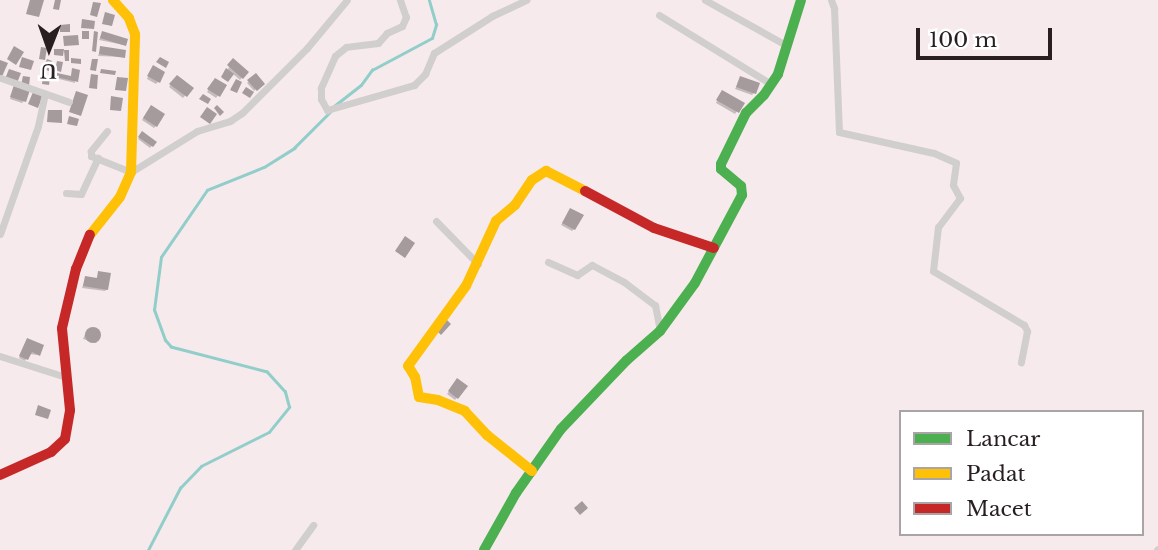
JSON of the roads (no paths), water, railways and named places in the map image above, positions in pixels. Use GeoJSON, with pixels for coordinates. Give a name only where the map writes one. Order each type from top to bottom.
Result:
{"type":"FeatureCollection","features":[{"type":"Feature","properties":{"kind":"street"},"geometry":{"type":"LineString","coordinates":[[0,475],[60,445],[70,410],[62,328],[80,255],[90,234],[120,197],[131,172],[135,34],[128,18],[113,0]]}},
{"type":"Feature","properties":{"kind":"street"},"geometry":{"type":"LineString","coordinates":[[131,172],[197,131],[230,121],[242,113],[307,48],[347,0]]}},
{"type":"Feature","properties":{"kind":"street"},"geometry":{"type":"LineString","coordinates":[[400,0],[406,17],[402,26],[387,33],[377,43],[350,46],[335,56],[321,88],[321,99],[327,110],[414,85],[425,74],[434,53],[484,21],[527,0]]}},
{"type":"Feature","properties":{"kind":"street"},"geometry":{"type":"LineString","coordinates":[[705,0],[786,45]]}},
{"type":"Feature","properties":{"kind":"street"},"geometry":{"type":"LineString","coordinates":[[484,550],[497,524],[561,429],[626,360],[660,331],[686,296],[714,248],[742,195],[741,186],[721,169],[721,164],[746,113],[780,69],[801,0]]}},
{"type":"Feature","properties":{"kind":"street"},"geometry":{"type":"LineString","coordinates":[[831,0],[834,8],[839,132],[933,153],[956,163],[953,185],[960,198],[938,227],[932,267],[940,276],[1024,325],[1027,331],[1021,362]]}},
{"type":"Feature","properties":{"kind":"street"},"geometry":{"type":"LineString","coordinates":[[659,15],[771,84]]}},
{"type":"Feature","properties":{"kind":"street"},"geometry":{"type":"LineString","coordinates":[[1,78],[69,102]]}},
{"type":"Feature","properties":{"kind":"street"},"geometry":{"type":"LineString","coordinates":[[0,234],[38,126],[45,94]]}},
{"type":"Feature","properties":{"kind":"street"},"geometry":{"type":"LineString","coordinates":[[107,131],[91,151],[91,156],[131,172]]}},
{"type":"Feature","properties":{"kind":"street"},"geometry":{"type":"LineString","coordinates":[[66,193],[81,194],[97,158]]}},
{"type":"Feature","properties":{"kind":"street"},"geometry":{"type":"LineString","coordinates":[[532,471],[487,435],[465,411],[438,400],[418,396],[415,377],[408,366],[432,328],[456,302],[478,264],[492,226],[515,205],[528,185],[543,171],[621,208],[654,228],[714,248]]}},
{"type":"Feature","properties":{"kind":"street"},"geometry":{"type":"LineString","coordinates":[[436,222],[478,264]]}},
{"type":"Feature","properties":{"kind":"street"},"geometry":{"type":"LineString","coordinates":[[548,262],[578,275],[592,265],[624,282],[655,305],[660,331]]}},
{"type":"Feature","properties":{"kind":"street"},"geometry":{"type":"LineString","coordinates":[[0,356],[66,377]]}},
{"type":"Feature","properties":{"kind":"street"},"geometry":{"type":"LineString","coordinates":[[295,550],[313,525]]}},
{"type":"Feature","properties":{"kind":"waterway"},"geometry":{"type":"LineString","coordinates":[[334,106],[361,85],[372,70],[432,38],[436,25],[429,0]]}},
{"type":"Feature","properties":{"kind":"waterway"},"geometry":{"type":"LineString","coordinates":[[148,550],[180,488],[201,466],[269,432],[289,407],[285,392],[267,372],[171,347],[165,340],[154,310],[161,257],[207,190],[264,167],[294,148],[330,112]]}}]}
